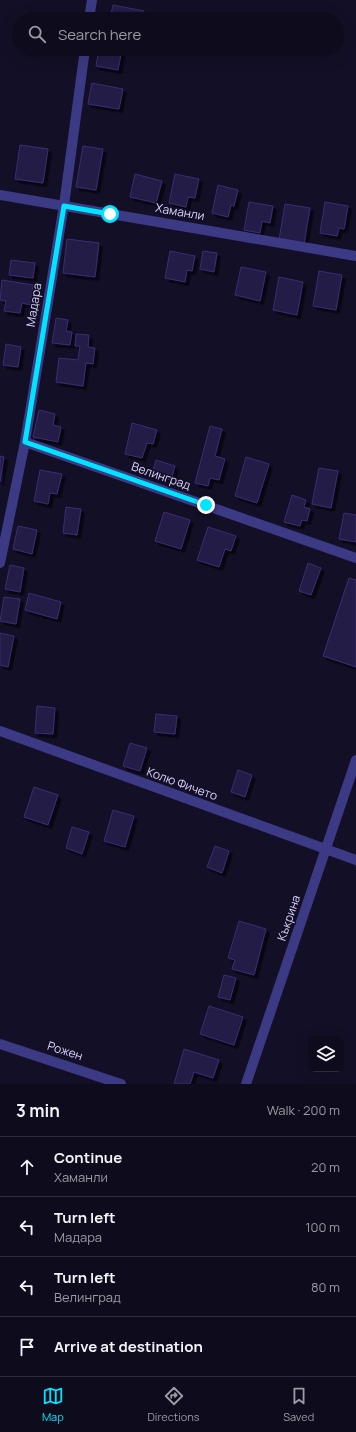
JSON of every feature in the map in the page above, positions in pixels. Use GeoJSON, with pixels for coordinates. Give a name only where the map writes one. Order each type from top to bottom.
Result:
{"type":"FeatureCollection","features":[{"type":"Feature","properties":{"kind":"street"},"geometry":{"type":"LineString","coordinates":[[90,12],[92,0]]}},
{"type":"Feature","properties":{"kind":"street","name":"Мадара"},"geometry":{"type":"LineString","coordinates":[[0,563],[25,442],[64,206],[84,56]]}},
{"type":"Feature","properties":{"kind":"street","name":"Хаманли"},"geometry":{"type":"LineString","coordinates":[[0,195],[356,256]]}},
{"type":"Feature","properties":{"kind":"street","name":"Велинград"},"geometry":{"type":"LineString","coordinates":[[25,442],[356,558]]}},
{"type":"Feature","properties":{"kind":"street","name":"Колю Фичето"},"geometry":{"type":"LineString","coordinates":[[0,731],[356,860]]}},
{"type":"Feature","properties":{"kind":"street","name":"Къкрина"},"geometry":{"type":"LineString","coordinates":[[246,1084],[356,760]]}},
{"type":"Feature","properties":{"kind":"street","name":"Рожен"},"geometry":{"type":"LineString","coordinates":[[0,1044],[121,1084]]}},
{"type":"Feature","properties":{"kind":"building"},"geometry":{"type":"Polygon","coordinates":[[[113,5],[144,11],[144,12],[112,12],[113,5]]]}},
{"type":"Feature","properties":{"kind":"building"},"geometry":{"type":"Polygon","coordinates":[[[98,56],[121,56],[118,70],[96,66],[98,56]]]}},
{"type":"Feature","properties":{"kind":"building"},"geometry":{"type":"Polygon","coordinates":[[[92,83],[123,89],[119,109],[88,104],[92,83]]]}},
{"type":"Feature","properties":{"kind":"building"},"geometry":{"type":"Polygon","coordinates":[[[20,145],[48,149],[43,183],[15,179],[20,145]]]}},
{"type":"Feature","properties":{"kind":"building"},"geometry":{"type":"Polygon","coordinates":[[[83,146],[103,149],[96,190],[76,187],[83,146]]]}},
{"type":"Feature","properties":{"kind":"building"},"geometry":{"type":"Polygon","coordinates":[[[135,174],[162,181],[156,203],[130,197],[135,174]]]}},
{"type":"Feature","properties":{"kind":"building"},"geometry":{"type":"Polygon","coordinates":[[[175,174],[199,179],[195,198],[188,197],[186,207],[169,203],[175,174]]]}},
{"type":"Feature","properties":{"kind":"building"},"geometry":{"type":"Polygon","coordinates":[[[218,185],[238,190],[234,206],[231,205],[228,217],[212,213],[218,185]]]}},
{"type":"Feature","properties":{"kind":"building"},"geometry":{"type":"Polygon","coordinates":[[[249,202],[273,206],[270,223],[262,221],[260,233],[244,230],[249,202]]]}},
{"type":"Feature","properties":{"kind":"building"},"geometry":{"type":"Polygon","coordinates":[[[325,202],[348,206],[344,229],[339,228],[337,236],[320,233],[325,202]]]}},
{"type":"Feature","properties":{"kind":"building"},"geometry":{"type":"Polygon","coordinates":[[[285,204],[310,208],[304,244],[279,240],[285,204]]]}},
{"type":"Feature","properties":{"kind":"building"},"geometry":{"type":"Polygon","coordinates":[[[67,239],[99,243],[95,277],[63,273],[67,239]]]}},
{"type":"Feature","properties":{"kind":"building"},"geometry":{"type":"Polygon","coordinates":[[[170,251],[195,256],[192,271],[187,270],[185,282],[165,278],[170,251]]]}},
{"type":"Feature","properties":{"kind":"building"},"geometry":{"type":"Polygon","coordinates":[[[203,251],[217,253],[214,272],[200,269],[203,251]]]}},
{"type":"Feature","properties":{"kind":"building"},"geometry":{"type":"Polygon","coordinates":[[[11,260],[35,263],[33,278],[9,275],[11,260]]]}},
{"type":"Feature","properties":{"kind":"building"},"geometry":{"type":"Polygon","coordinates":[[[241,267],[266,272],[260,301],[235,295],[241,267]]]}},
{"type":"Feature","properties":{"kind":"building"},"geometry":{"type":"Polygon","coordinates":[[[319,271],[342,275],[336,310],[313,306],[319,271]]]}},
{"type":"Feature","properties":{"kind":"building"},"geometry":{"type":"Polygon","coordinates":[[[279,277],[303,282],[297,315],[273,310],[279,277]]]}},
{"type":"Feature","properties":{"kind":"building"},"geometry":{"type":"Polygon","coordinates":[[[2,280],[33,285],[31,305],[22,303],[20,313],[4,311],[6,301],[0,300],[2,280]]]}},
{"type":"Feature","properties":{"kind":"building"},"geometry":{"type":"Polygon","coordinates":[[[56,318],[68,320],[66,331],[72,332],[70,345],[52,343],[56,318]]]}},
{"type":"Feature","properties":{"kind":"building"},"geometry":{"type":"Polygon","coordinates":[[[76,334],[89,335],[88,347],[95,348],[93,364],[86,363],[83,386],[56,382],[59,358],[78,360],[80,346],[75,346],[76,334]]]}},
{"type":"Feature","properties":{"kind":"building"},"geometry":{"type":"Polygon","coordinates":[[[6,344],[21,347],[18,367],[3,365],[6,344]]]}},
{"type":"Feature","properties":{"kind":"building"},"geometry":{"type":"Polygon","coordinates":[[[39,410],[55,414],[53,425],[61,427],[58,442],[33,437],[39,410]]]}},
{"type":"Feature","properties":{"kind":"building"},"geometry":{"type":"Polygon","coordinates":[[[132,423],[157,430],[153,444],[147,443],[142,458],[125,454],[132,423]]]}},
{"type":"Feature","properties":{"kind":"building"},"geometry":{"type":"Polygon","coordinates":[[[210,426],[222,429],[215,456],[225,459],[219,480],[210,478],[208,486],[195,483],[210,426]]]}},
{"type":"Feature","properties":{"kind":"building"},"geometry":{"type":"Polygon","coordinates":[[[0,456],[4,457],[0,482],[0,456]]]}},
{"type":"Feature","properties":{"kind":"building"},"geometry":{"type":"Polygon","coordinates":[[[246,457],[269,464],[257,503],[235,496],[246,457]]]}},
{"type":"Feature","properties":{"kind":"building"},"geometry":{"type":"Polygon","coordinates":[[[156,460],[175,466],[171,480],[152,474],[156,460]]]}},
{"type":"Feature","properties":{"kind":"building"},"geometry":{"type":"Polygon","coordinates":[[[319,468],[338,471],[331,508],[312,504],[319,468]]]}},
{"type":"Feature","properties":{"kind":"building"},"geometry":{"type":"Polygon","coordinates":[[[40,470],[62,474],[57,494],[50,493],[48,504],[34,501],[40,470]]]}},
{"type":"Feature","properties":{"kind":"building"},"geometry":{"type":"Polygon","coordinates":[[[292,495],[306,500],[304,507],[310,509],[307,521],[302,520],[300,526],[284,522],[292,495]]]}},
{"type":"Feature","properties":{"kind":"building"},"geometry":{"type":"Polygon","coordinates":[[[66,507],[81,509],[77,535],[63,533],[66,507]]]}},
{"type":"Feature","properties":{"kind":"building"},"geometry":{"type":"Polygon","coordinates":[[[164,512],[190,520],[181,549],[155,541],[164,512]]]}},
{"type":"Feature","properties":{"kind":"building"},"geometry":{"type":"Polygon","coordinates":[[[344,513],[356,515],[356,542],[339,539],[344,513]]]}},
{"type":"Feature","properties":{"kind":"building"},"geometry":{"type":"Polygon","coordinates":[[[18,526],[37,530],[32,554],[13,549],[18,526]]]}},
{"type":"Feature","properties":{"kind":"building"},"geometry":{"type":"Polygon","coordinates":[[[208,527],[236,536],[231,551],[225,549],[219,567],[197,560],[208,527]]]}},
{"type":"Feature","properties":{"kind":"building"},"geometry":{"type":"Polygon","coordinates":[[[308,563],[321,568],[311,595],[299,591],[308,563]]]}},
{"type":"Feature","properties":{"kind":"building"},"geometry":{"type":"Polygon","coordinates":[[[10,565],[24,568],[20,592],[5,589],[10,565]]]}},
{"type":"Feature","properties":{"kind":"building"},"geometry":{"type":"Polygon","coordinates":[[[349,578],[356,580],[356,667],[323,656],[349,578]]]}},
{"type":"Feature","properties":{"kind":"building"},"geometry":{"type":"Polygon","coordinates":[[[29,593],[61,602],[57,619],[25,610],[29,593]]]}},
{"type":"Feature","properties":{"kind":"building"},"geometry":{"type":"Polygon","coordinates":[[[4,597],[20,599],[16,624],[0,621],[4,597]]]}},
{"type":"Feature","properties":{"kind":"building"},"geometry":{"type":"Polygon","coordinates":[[[0,633],[14,636],[8,667],[0,665],[0,633]]]}},
{"type":"Feature","properties":{"kind":"building"},"geometry":{"type":"Polygon","coordinates":[[[37,706],[55,708],[53,734],[35,733],[37,706]]]}},
{"type":"Feature","properties":{"kind":"building"},"geometry":{"type":"Polygon","coordinates":[[[156,714],[177,716],[175,734],[154,732],[156,714]]]}},
{"type":"Feature","properties":{"kind":"building"},"geometry":{"type":"Polygon","coordinates":[[[130,743],[147,748],[140,771],[123,766],[130,743]]]}},
{"type":"Feature","properties":{"kind":"building"},"geometry":{"type":"Polygon","coordinates":[[[238,770],[252,775],[245,797],[231,792],[238,770]]]}},
{"type":"Feature","properties":{"kind":"building"},"geometry":{"type":"Polygon","coordinates":[[[34,787],[58,795],[48,825],[24,817],[34,787]]]}},
{"type":"Feature","properties":{"kind":"building"},"geometry":{"type":"Polygon","coordinates":[[[113,810],[134,816],[125,847],[104,841],[113,810]]]}},
{"type":"Feature","properties":{"kind":"building"},"geometry":{"type":"Polygon","coordinates":[[[72,827],[89,832],[82,854],[66,848],[72,827]]]}},
{"type":"Feature","properties":{"kind":"building"},"geometry":{"type":"Polygon","coordinates":[[[215,846],[229,851],[222,873],[207,867],[215,846]]]}},
{"type":"Feature","properties":{"kind":"building"},"geometry":{"type":"Polygon","coordinates":[[[239,921],[266,929],[254,975],[232,969],[235,960],[228,958],[239,921]]]}},
{"type":"Feature","properties":{"kind":"building"},"geometry":{"type":"Polygon","coordinates":[[[224,975],[236,978],[230,1000],[218,997],[224,975]]]}},
{"type":"Feature","properties":{"kind":"building"},"geometry":{"type":"Polygon","coordinates":[[[209,1006],[243,1017],[234,1045],[200,1034],[209,1006]]]}},
{"type":"Feature","properties":{"kind":"building"},"geometry":{"type":"Polygon","coordinates":[[[184,1049],[219,1060],[213,1078],[194,1072],[190,1084],[174,1084],[184,1049]]]}},
{"type":"Feature","properties":{"kind":"route"},"geometry":{"type":"LineString","coordinates":[[110,214],[64,206],[25,442],[206,505]]}}]}
